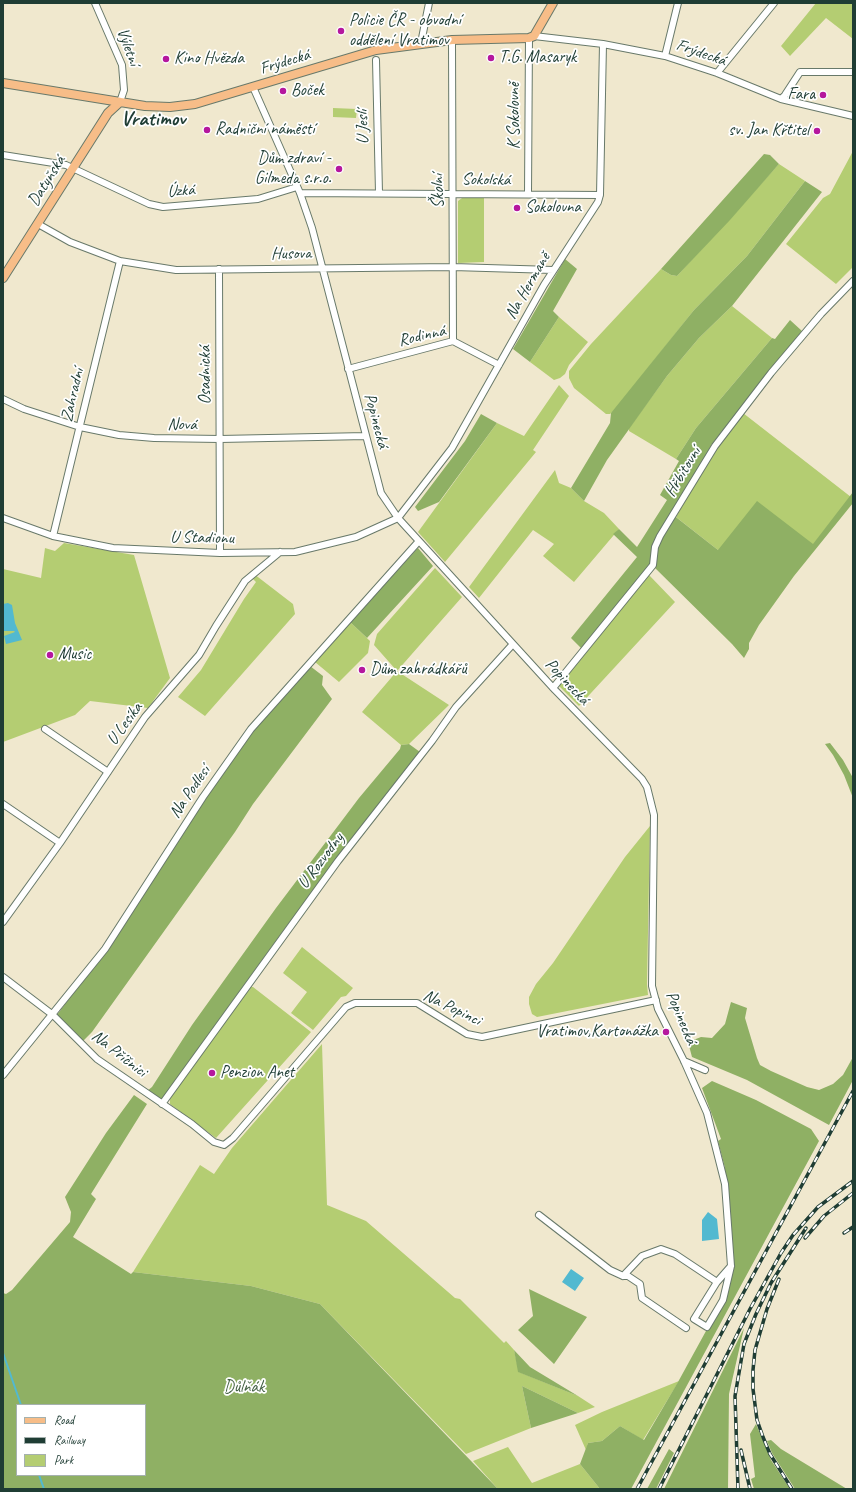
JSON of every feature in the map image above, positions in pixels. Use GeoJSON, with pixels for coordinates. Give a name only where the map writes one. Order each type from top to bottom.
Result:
{"type":"FeatureCollection","features":[{"type":"Feature","properties":{"kind":"main road"},"geometry":{"type":"LineString","coordinates":[[532,37],[553,3]]}},
{"type":"Feature","properties":{"kind":"main road","name":"Frýdecká"},"geometry":{"type":"LineString","coordinates":[[3,83],[120,102],[170,107],[196,104],[376,50],[452,40],[532,37]]}},
{"type":"Feature","properties":{"kind":"main road","name":"Datyňská"},"geometry":{"type":"LineString","coordinates":[[3,278],[108,113],[120,102]]}},
{"type":"Feature","properties":{"kind":"street","name":"Výletní"},"geometry":{"type":"LineString","coordinates":[[95,3],[122,65],[124,90],[120,102]]}},
{"type":"Feature","properties":{"kind":"street"},"geometry":{"type":"LineString","coordinates":[[421,43],[429,3]]}},
{"type":"Feature","properties":{"kind":"street"},"geometry":{"type":"LineString","coordinates":[[665,56],[678,3]]}},
{"type":"Feature","properties":{"kind":"street"},"geometry":{"type":"LineString","coordinates":[[718,73],[774,3]]}},
{"type":"Feature","properties":{"kind":"street","name":"Frýdecká"},"geometry":{"type":"LineString","coordinates":[[532,37],[603,44],[665,56],[718,73],[781,99],[853,116]]}},
{"type":"Feature","properties":{"kind":"street","name":"K Sokolovně"},"geometry":{"type":"LineString","coordinates":[[528,194],[532,37]]}},
{"type":"Feature","properties":{"kind":"street","name":"Školní"},"geometry":{"type":"LineString","coordinates":[[452,40],[453,341]]}},
{"type":"Feature","properties":{"kind":"street","name":"Na Hermaně"},"geometry":{"type":"LineString","coordinates":[[398,518],[452,448],[553,270],[598,202],[600,194],[603,44]]}},
{"type":"Feature","properties":{"kind":"street","name":"U Jeslí"},"geometry":{"type":"LineString","coordinates":[[376,60],[379,193]]}},
{"type":"Feature","properties":{"kind":"street"},"geometry":{"type":"LineString","coordinates":[[781,99],[800,72],[853,72]]}},
{"type":"Feature","properties":{"kind":"street","name":"Popinecká"},"geometry":{"type":"LineString","coordinates":[[253,87],[299,190],[312,228],[381,493],[398,518],[553,688],[642,779],[650,796],[654,815],[652,986],[658,1009],[684,1061],[707,1114],[726,1184],[731,1266],[723,1300],[707,1327],[694,1319],[717,1282]]}},
{"type":"Feature","properties":{"kind":"street","name":"Úzká"},"geometry":{"type":"LineString","coordinates":[[3,155],[73,168],[137,199],[149,204],[163,207],[258,199],[299,190]]}},
{"type":"Feature","properties":{"kind":"street","name":"Sokolská"},"geometry":{"type":"LineString","coordinates":[[299,190],[379,193],[600,194]]}},
{"type":"Feature","properties":{"kind":"street","name":"Husova"},"geometry":{"type":"LineString","coordinates":[[38,224],[70,242],[120,261],[176,270],[322,268],[553,270]]}},
{"type":"Feature","properties":{"kind":"street","name":"Zahradní"},"geometry":{"type":"LineString","coordinates":[[53,536],[120,261]]}},
{"type":"Feature","properties":{"kind":"street","name":"Osadnická"},"geometry":{"type":"LineString","coordinates":[[219,269],[220,553]]}},
{"type":"Feature","properties":{"kind":"street","name":"Hřbitovní"},"geometry":{"type":"LineString","coordinates":[[553,688],[653,565],[656,547],[660,536],[715,446],[771,373],[820,314],[853,280]]}},
{"type":"Feature","properties":{"kind":"street","name":"Rodinná"},"geometry":{"type":"LineString","coordinates":[[348,369],[453,341],[499,365]]}},
{"type":"Feature","properties":{"kind":"street","name":"Nová"},"geometry":{"type":"LineString","coordinates":[[3,399],[24,409],[80,428],[119,435],[154,438],[220,439],[366,436]]}},
{"type":"Feature","properties":{"kind":"street","name":"U Stadionu"},"geometry":{"type":"LineString","coordinates":[[3,518],[53,536],[113,548],[220,553],[295,552],[356,537],[398,518]]}},
{"type":"Feature","properties":{"kind":"street","name":"Na Podlesí"},"geometry":{"type":"LineString","coordinates":[[3,1075],[105,949],[203,797],[251,729],[420,541]]}},
{"type":"Feature","properties":{"kind":"street","name":"U Lesíka"},"geometry":{"type":"LineString","coordinates":[[3,922],[60,843],[145,717],[200,655],[216,626],[245,581],[280,552]]}},
{"type":"Feature","properties":{"kind":"street","name":"U Rozvodny"},"geometry":{"type":"LineString","coordinates":[[162,1104],[338,861],[427,747],[456,707],[513,644]]}},
{"type":"Feature","properties":{"kind":"street"},"geometry":{"type":"LineString","coordinates":[[45,729],[108,772]]}},
{"type":"Feature","properties":{"kind":"street"},"geometry":{"type":"LineString","coordinates":[[3,804],[60,843]]}},
{"type":"Feature","properties":{"kind":"street","name":"Na Příčnici"},"geometry":{"type":"LineString","coordinates":[[3,977],[53,1015],[97,1059],[214,1142],[224,1146]]}},
{"type":"Feature","properties":{"kind":"street","name":"Na Popinci"},"geometry":{"type":"LineString","coordinates":[[224,1146],[233,1138],[346,1007],[355,1003],[417,1004],[467,1034],[482,1037],[656,1000]]}},
{"type":"Feature","properties":{"kind":"street"},"geometry":{"type":"LineString","coordinates":[[684,1061],[706,1070]]}},
{"type":"Feature","properties":{"kind":"street"},"geometry":{"type":"LineString","coordinates":[[539,1215],[610,1270],[623,1276],[628,1276],[640,1284],[642,1298],[686,1328]]}},
{"type":"Feature","properties":{"kind":"street"},"geometry":{"type":"LineString","coordinates":[[623,1276],[642,1256],[661,1249],[675,1254],[717,1282],[731,1266]]}},
{"type":"Feature","properties":{"kind":"green space"},"geometry":{"type":"Polygon","coordinates":[[[816,3],[853,3],[853,39],[826,18],[790,56],[781,46],[816,3]]]}},
{"type":"Feature","properties":{"kind":"green space"},"geometry":{"type":"Polygon","coordinates":[[[333,108],[357,109],[356,118],[333,117],[333,108]]]}},
{"type":"Feature","properties":{"kind":"green space"},"geometry":{"type":"Polygon","coordinates":[[[853,151],[853,267],[836,284],[786,244],[823,198],[830,194],[853,151]]]}},
{"type":"Feature","properties":{"kind":"green space"},"geometry":{"type":"Polygon","coordinates":[[[764,154],[770,155],[779,164],[730,220],[677,276],[671,275],[661,269],[764,154]]]}},
{"type":"Feature","properties":{"kind":"green space"},"geometry":{"type":"Polygon","coordinates":[[[779,164],[805,181],[747,256],[694,310],[615,410],[610,414],[606,414],[574,388],[569,378],[569,371],[591,344],[661,269],[671,275],[677,276],[779,164]]]}},
{"type":"Feature","properties":{"kind":"green space"},"geometry":{"type":"Polygon","coordinates":[[[805,181],[822,192],[732,306],[699,338],[667,376],[607,460],[584,501],[571,488],[610,423],[611,413],[694,310],[747,256],[805,181]]]}},
{"type":"Feature","properties":{"kind":"green space"},"geometry":{"type":"Polygon","coordinates":[[[462,198],[484,198],[484,262],[458,263],[458,201],[462,198]]]}},
{"type":"Feature","properties":{"kind":"green space"},"geometry":{"type":"Polygon","coordinates":[[[565,259],[577,269],[553,311],[559,317],[530,362],[513,349],[565,259]]]}},
{"type":"Feature","properties":{"kind":"green space"},"geometry":{"type":"Polygon","coordinates":[[[732,306],[772,338],[696,428],[676,459],[629,431],[629,428],[667,376],[699,338],[732,306]]]}},
{"type":"Feature","properties":{"kind":"green space"},"geometry":{"type":"Polygon","coordinates":[[[559,317],[588,342],[569,365],[565,374],[554,380],[530,362],[559,317]]]}},
{"type":"Feature","properties":{"kind":"green space"},"geometry":{"type":"Polygon","coordinates":[[[790,320],[802,331],[712,444],[672,514],[718,550],[757,501],[813,544],[853,492],[853,503],[794,576],[759,625],[749,643],[749,649],[744,658],[732,644],[654,567],[583,650],[571,638],[637,557],[613,534],[619,529],[637,547],[667,500],[660,495],[679,461],[676,459],[696,428],[772,338],[775,339],[790,320]]]}},
{"type":"Feature","properties":{"kind":"green space"},"geometry":{"type":"Polygon","coordinates":[[[559,385],[569,396],[533,450],[536,452],[445,562],[418,532],[497,423],[524,436],[559,385]]]}},
{"type":"Feature","properties":{"kind":"green space"},"geometry":{"type":"Polygon","coordinates":[[[743,413],[851,497],[813,545],[718,550],[676,517],[716,447],[743,413]]]}},
{"type":"Feature","properties":{"kind":"green space"},"geometry":{"type":"Polygon","coordinates":[[[481,414],[497,423],[439,502],[418,511],[415,507],[465,441],[481,414]]]}},
{"type":"Feature","properties":{"kind":"green space"},"geometry":{"type":"Polygon","coordinates":[[[555,470],[559,483],[571,488],[584,501],[604,513],[619,529],[574,582],[543,556],[554,544],[533,530],[479,598],[469,587],[555,470]]]}},
{"type":"Feature","properties":{"kind":"green space"},"geometry":{"type":"Polygon","coordinates":[[[64,543],[134,555],[170,678],[148,708],[90,701],[75,715],[3,742],[3,569],[41,578],[45,548],[55,551],[64,543]]]}},
{"type":"Feature","properties":{"kind":"green space"},"geometry":{"type":"Polygon","coordinates":[[[418,548],[433,566],[367,638],[350,622],[418,548]]]}},
{"type":"Feature","properties":{"kind":"green space"},"geometry":{"type":"Polygon","coordinates":[[[435,568],[462,597],[397,671],[374,645],[377,634],[435,568]]]}},
{"type":"Feature","properties":{"kind":"green space"},"geometry":{"type":"Polygon","coordinates":[[[254,574],[293,604],[295,614],[205,716],[178,697],[201,670],[256,582],[251,577],[254,574]]]}},
{"type":"Feature","properties":{"kind":"green space"},"geometry":{"type":"Polygon","coordinates":[[[649,575],[675,602],[579,706],[559,686],[649,575]]]}},
{"type":"Feature","properties":{"kind":"green space"},"geometry":{"type":"Polygon","coordinates":[[[350,622],[370,641],[368,653],[339,682],[315,662],[350,622]]]}},
{"type":"Feature","properties":{"kind":"green space"},"geometry":{"type":"Polygon","coordinates":[[[310,666],[323,676],[322,685],[332,699],[253,804],[235,832],[92,1032],[83,1041],[57,1015],[104,951],[223,773],[251,734],[310,666]]]}},
{"type":"Feature","properties":{"kind":"green space"},"geometry":{"type":"Polygon","coordinates":[[[397,671],[449,705],[409,744],[401,745],[362,712],[397,671]]]}},
{"type":"Feature","properties":{"kind":"green space"},"geometry":{"type":"Polygon","coordinates":[[[830,743],[843,760],[853,778],[853,798],[844,775],[825,744],[830,743]]]}},
{"type":"Feature","properties":{"kind":"green space"},"geometry":{"type":"Polygon","coordinates":[[[409,744],[420,752],[283,931],[162,1099],[148,1092],[147,1091],[152,1087],[192,1025],[276,908],[359,798],[400,749],[401,745],[409,744]]]}},
{"type":"Feature","properties":{"kind":"green space"},"geometry":{"type":"Polygon","coordinates":[[[650,826],[648,995],[537,1017],[532,1014],[529,1004],[529,997],[536,984],[553,963],[625,857],[650,826]]]}},
{"type":"Feature","properties":{"kind":"green space"},"geometry":{"type":"Polygon","coordinates":[[[302,947],[353,988],[346,996],[341,997],[313,1030],[291,1013],[307,992],[283,973],[302,947]]]}},
{"type":"Feature","properties":{"kind":"green space"},"geometry":{"type":"Polygon","coordinates":[[[248,987],[253,987],[311,1032],[216,1138],[170,1104],[170,1098],[248,987]]]}},
{"type":"Feature","properties":{"kind":"green space"},"geometry":{"type":"Polygon","coordinates":[[[731,1002],[747,1008],[745,1018],[757,1058],[760,1065],[771,1071],[807,1087],[819,1090],[833,1084],[843,1075],[853,1057],[853,1080],[829,1125],[747,1080],[692,1057],[688,1042],[701,1037],[712,1038],[725,1024],[731,1002]]]}},
{"type":"Feature","properties":{"kind":"green space"},"geometry":{"type":"Polygon","coordinates":[[[322,1044],[327,1205],[366,1221],[455,1298],[460,1299],[504,1343],[506,1341],[514,1350],[519,1372],[578,1396],[595,1407],[578,1413],[522,1386],[531,1428],[466,1454],[320,1304],[251,1286],[133,1272],[200,1165],[214,1174],[232,1148],[322,1044]]]}},
{"type":"Feature","properties":{"kind":"green space"},"geometry":{"type":"Polygon","coordinates":[[[712,1081],[756,1100],[811,1129],[819,1141],[631,1489],[600,1489],[580,1464],[588,1443],[602,1441],[620,1426],[644,1440],[723,1300],[731,1266],[722,1172],[725,1168],[718,1141],[721,1139],[702,1088],[712,1081]]]}},
{"type":"Feature","properties":{"kind":"green space","name":"Důlňák"},"geometry":{"type":"Polygon","coordinates":[[[134,1095],[147,1104],[91,1194],[96,1199],[73,1237],[131,1274],[133,1272],[251,1286],[320,1304],[498,1489],[3,1489],[3,1293],[6,1294],[12,1290],[70,1222],[71,1212],[65,1197],[106,1133],[134,1095]]]}},
{"type":"Feature","properties":{"kind":"green space"},"geometry":{"type":"Polygon","coordinates":[[[529,1289],[587,1317],[554,1364],[518,1330],[533,1316],[529,1289]]]}},
{"type":"Feature","properties":{"kind":"green space"},"geometry":{"type":"Polygon","coordinates":[[[744,1328],[729,1394],[728,1489],[664,1489],[744,1328]]]}},
{"type":"Feature","properties":{"kind":"green space"},"geometry":{"type":"Polygon","coordinates":[[[514,1350],[530,1367],[578,1396],[518,1372],[514,1350]]]}},
{"type":"Feature","properties":{"kind":"green space"},"geometry":{"type":"Polygon","coordinates":[[[679,1381],[643,1440],[620,1426],[602,1441],[588,1443],[586,1450],[575,1425],[602,1412],[679,1381]]]}},
{"type":"Feature","properties":{"kind":"green space"},"geometry":{"type":"Polygon","coordinates":[[[522,1386],[578,1413],[531,1428],[522,1386]]]}},
{"type":"Feature","properties":{"kind":"green space"},"geometry":{"type":"Polygon","coordinates":[[[756,1424],[771,1460],[790,1489],[754,1489],[751,1479],[755,1477],[750,1434],[756,1424]]]}},
{"type":"Feature","properties":{"kind":"green space"},"geometry":{"type":"Polygon","coordinates":[[[771,1440],[781,1449],[847,1489],[795,1489],[772,1453],[767,1441],[771,1440]]]}},
{"type":"Feature","properties":{"kind":"green space"},"geometry":{"type":"Polygon","coordinates":[[[508,1447],[532,1483],[580,1464],[600,1489],[498,1489],[473,1461],[508,1447]]]}},
{"type":"Feature","properties":{"kind":"green space"},"geometry":{"type":"Polygon","coordinates":[[[669,1449],[674,1453],[656,1489],[647,1489],[669,1449]]]}},
{"type":"Feature","properties":{"kind":"water"},"geometry":{"type":"Polygon","coordinates":[[[8,603],[12,605],[15,623],[22,640],[6,644],[4,636],[15,632],[3,631],[3,604],[8,603]]]}},
{"type":"Feature","properties":{"kind":"water"},"geometry":{"type":"Polygon","coordinates":[[[708,1212],[717,1219],[719,1239],[702,1241],[702,1220],[708,1212]]]}},
{"type":"Feature","properties":{"kind":"water"},"geometry":{"type":"Polygon","coordinates":[[[571,1269],[584,1278],[575,1291],[562,1282],[571,1269]]]}},
{"type":"Feature","properties":{"kind":"waterway"},"geometry":{"type":"LineString","coordinates":[[3,1353],[21,1404]]}},
{"type":"Feature","properties":{"kind":"waterway"},"geometry":{"type":"LineString","coordinates":[[39,1476],[44,1489]]}},
{"type":"Feature","properties":{"kind":"railway"},"geometry":{"type":"LineString","coordinates":[[637,1489],[853,1091]]}},
{"type":"Feature","properties":{"kind":"railway"},"geometry":{"type":"LineString","coordinates":[[659,1489],[750,1309],[781,1253],[793,1235],[818,1207],[853,1181]]}},
{"type":"Feature","properties":{"kind":"railway"},"geometry":{"type":"LineString","coordinates":[[805,1238],[824,1216],[853,1193]]}},
{"type":"Feature","properties":{"kind":"railway"},"geometry":{"type":"LineString","coordinates":[[844,1233],[853,1227]]}},
{"type":"Feature","properties":{"kind":"railway"},"geometry":{"type":"LineString","coordinates":[[738,1489],[735,1396],[744,1344],[771,1283],[806,1228]]}},
{"type":"Feature","properties":{"kind":"railway"},"geometry":{"type":"LineString","coordinates":[[779,1279],[767,1309],[755,1350],[753,1389],[757,1420],[763,1437],[770,1454],[792,1489]]}},
{"type":"Feature","properties":{"kind":"railway"},"geometry":{"type":"LineString","coordinates":[[741,1450],[750,1489]]}},
{"type":"Feature","properties":{"kind":"place","name":"Policie ČR - obvodní oddělení Vratimov"},"geometry":{"type":"Point","coordinates":[341,31]}},
{"type":"Feature","properties":{"kind":"place","name":"T.G. Masaryk"},"geometry":{"type":"Point","coordinates":[491,58]}},
{"type":"Feature","properties":{"kind":"place","name":"Kino Hvězda"},"geometry":{"type":"Point","coordinates":[166,59]}},
{"type":"Feature","properties":{"kind":"place","name":"Boček"},"geometry":{"type":"Point","coordinates":[283,91]}},
{"type":"Feature","properties":{"kind":"place","name":"Fara"},"geometry":{"type":"Point","coordinates":[823,95]}},
{"type":"Feature","properties":{"kind":"place","name":"Radniční náměstí"},"geometry":{"type":"Point","coordinates":[207,130]}},
{"type":"Feature","properties":{"kind":"place","name":"sv. Jan Křtitel"},"geometry":{"type":"Point","coordinates":[817,131]}},
{"type":"Feature","properties":{"kind":"place","name":"Dům zdraví - Gilmeda s.r.o."},"geometry":{"type":"Point","coordinates":[339,169]}},
{"type":"Feature","properties":{"kind":"place","name":"Sokolovna"},"geometry":{"type":"Point","coordinates":[517,208]}},
{"type":"Feature","properties":{"kind":"place","name":"Music"},"geometry":{"type":"Point","coordinates":[50,655]}},
{"type":"Feature","properties":{"kind":"place","name":"Dům zahrádkářů"},"geometry":{"type":"Point","coordinates":[362,670]}},
{"type":"Feature","properties":{"kind":"place","name":"Vratimov,Kartonážka"},"geometry":{"type":"Point","coordinates":[666,1032]}},
{"type":"Feature","properties":{"kind":"place","name":"Penzion Anet"},"geometry":{"type":"Point","coordinates":[212,1073]}},
{"type":"Feature","properties":{"kind":"district","name":"Vratimov"},"geometry":{"type":"Point","coordinates":[153,119]}}]}
